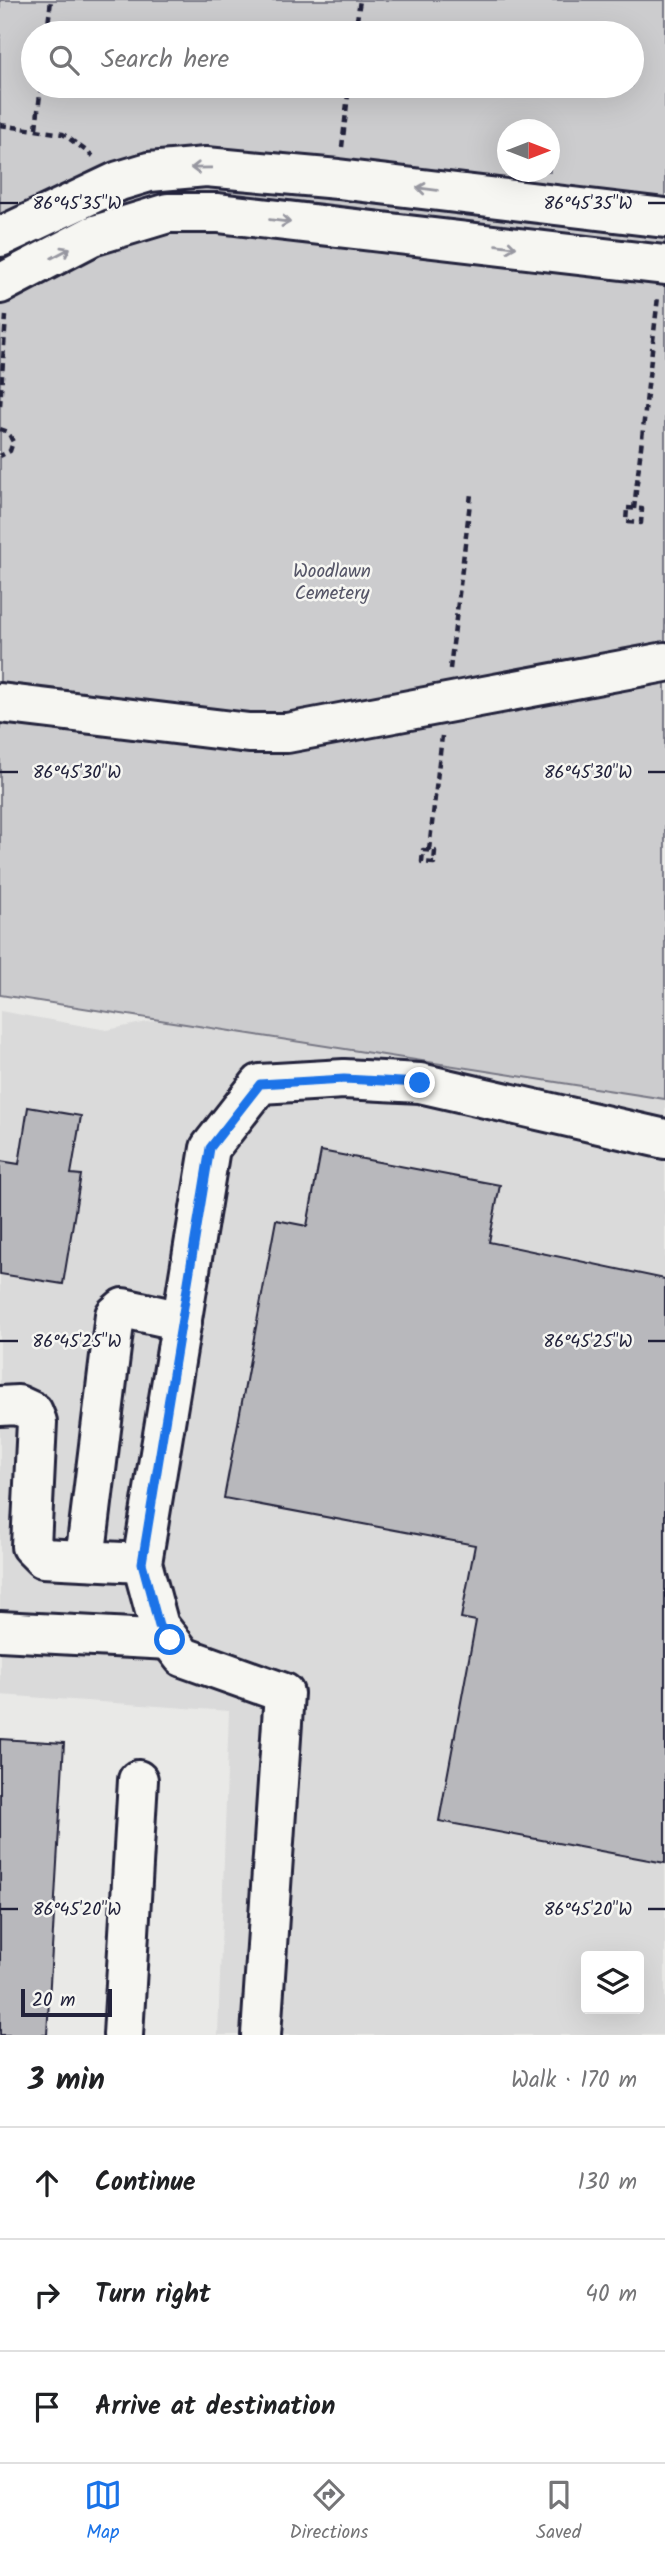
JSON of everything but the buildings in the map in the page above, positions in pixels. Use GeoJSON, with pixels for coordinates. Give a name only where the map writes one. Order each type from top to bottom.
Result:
{"type":"FeatureCollection","features":[{"type":"Feature","properties":{"kind":"lane"},"geometry":{"type":"LineString","coordinates":[[0,237],[119,181],[149,172],[206,167],[338,179],[665,218]]}},
{"type":"Feature","properties":{"kind":"lane"},"geometry":{"type":"LineString","coordinates":[[4,282],[93,236],[168,213],[218,214],[663,264]]}},
{"type":"Feature","properties":{"kind":"lane"},"geometry":{"type":"LineString","coordinates":[[0,703],[249,733],[287,733],[665,662]]}},
{"type":"Feature","properties":{"kind":"lane"},"geometry":{"type":"LineString","coordinates":[[261,2035],[284,1693],[183,1657],[159,1626],[142,1563],[210,1148],[260,1084],[344,1079],[420,1083],[665,1139]]}},
{"type":"Feature","properties":{"kind":"lane"},"geometry":{"type":"LineString","coordinates":[[85,1560],[115,1315],[123,1308],[182,1321]]}},
{"type":"Feature","properties":{"kind":"lane"},"geometry":{"type":"LineString","coordinates":[[0,1406],[18,1405],[33,1412],[37,1422],[31,1546],[43,1558],[142,1563]]}},
{"type":"Feature","properties":{"kind":"lane"},"geometry":{"type":"LineString","coordinates":[[0,1631],[170,1640]]}},
{"type":"Feature","properties":{"kind":"lane"},"geometry":{"type":"LineString","coordinates":[[123,2035],[138,1780]]}},
{"type":"Feature","properties":{"kind":"path"},"geometry":{"type":"LineString","coordinates":[[48,21],[51,0]]}},
{"type":"Feature","properties":{"kind":"path"},"geometry":{"type":"LineString","coordinates":[[356,21],[359,0]]}},
{"type":"Feature","properties":{"kind":"path"},"geometry":{"type":"LineString","coordinates":[[36,128],[40,98]]}},
{"type":"Feature","properties":{"kind":"path"},"geometry":{"type":"LineString","coordinates":[[338,179],[348,98]]}},
{"type":"Feature","properties":{"kind":"path"},"geometry":{"type":"LineString","coordinates":[[0,125],[36,128],[63,134],[77,141],[119,181]]}},
{"type":"Feature","properties":{"kind":"path"},"geometry":{"type":"LineString","coordinates":[[634,509],[663,264]]}},
{"type":"Feature","properties":{"kind":"path"},"geometry":{"type":"LineString","coordinates":[[0,406],[4,282]]}},
{"type":"Feature","properties":{"kind":"path"},"geometry":{"type":"LineString","coordinates":[[0,429],[8,432],[13,442],[10,451],[0,456]]}},
{"type":"Feature","properties":{"kind":"path"},"geometry":{"type":"LineString","coordinates":[[627,508],[634,509],[642,509],[640,523],[626,522],[627,508]]}},
{"type":"Feature","properties":{"kind":"shaded area"},"geometry":{"type":"Polygon","coordinates":[[[274,997],[665,1079],[665,2035],[218,2035],[229,1711],[0,1695],[0,1011],[107,1030],[274,997]]]}},
{"type":"Feature","properties":{"kind":"green space","name":"Woodlawn Cemetery"},"geometry":{"type":"Polygon","coordinates":[[[0,0],[665,0],[665,1099],[0,995],[0,0]]]}},
{"type":"Feature","properties":{"kind":"route"},"geometry":{"type":"LineString","coordinates":[[170,1640],[159,1626],[142,1563],[210,1148],[260,1084],[344,1079],[420,1083]]}}]}
